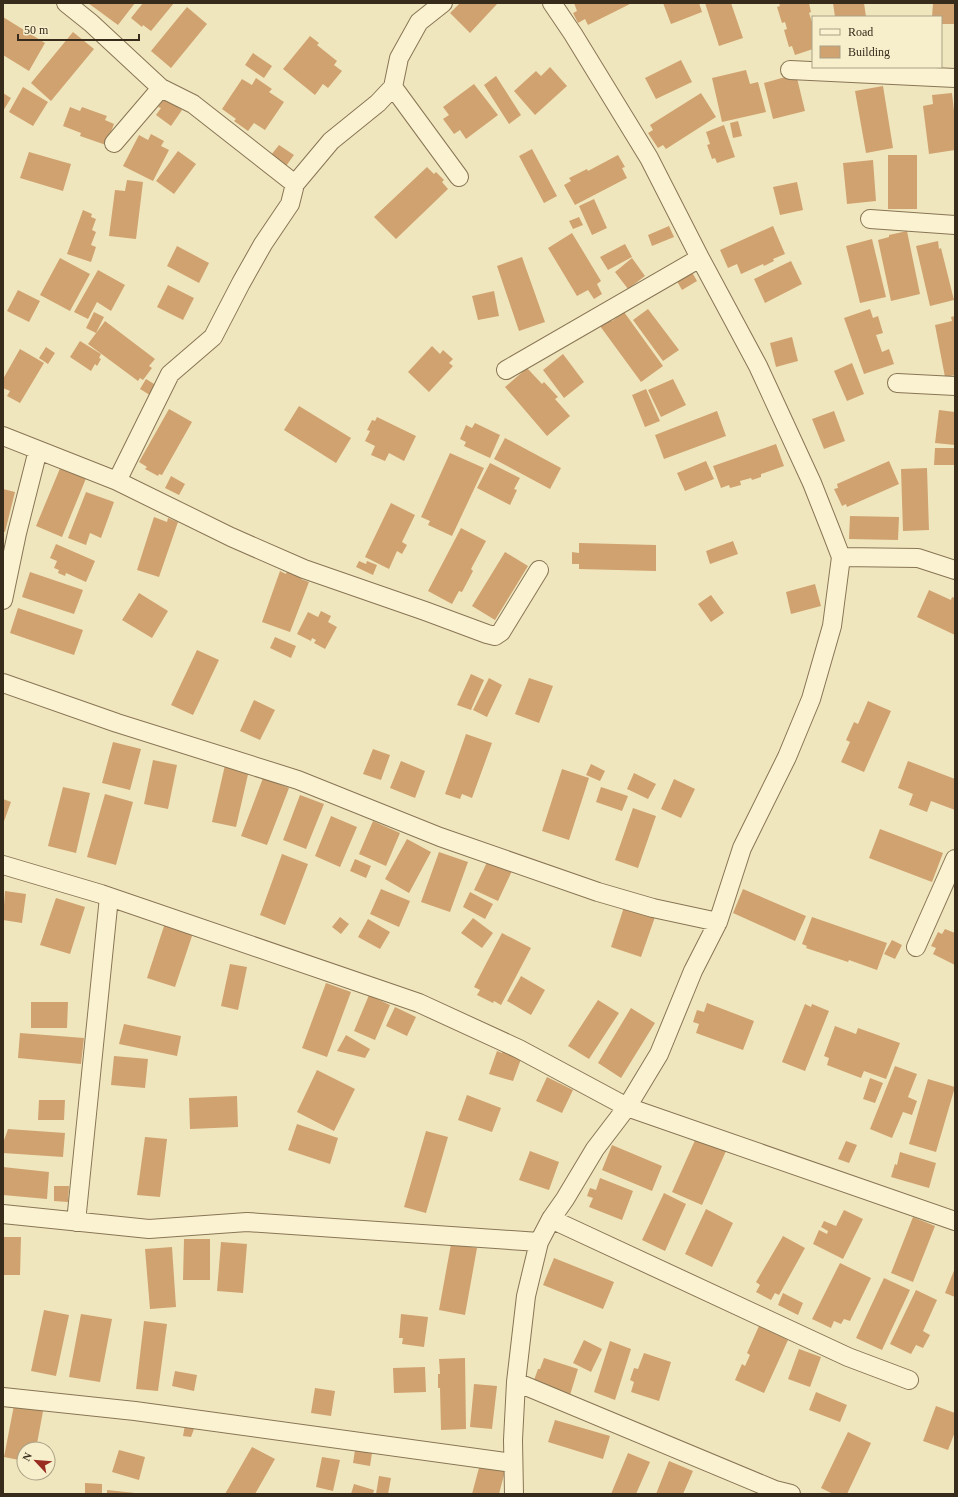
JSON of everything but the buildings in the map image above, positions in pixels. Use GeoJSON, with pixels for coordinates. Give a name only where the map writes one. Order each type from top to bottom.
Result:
{"type":"FeatureCollection","features":[{"type":"Feature","properties":{"kind":"street"},"geometry":{"type":"LineString","coordinates":[[66,3],[91,23],[161,88],[193,104],[296,184]]}},
{"type":"Feature","properties":{"kind":"street"},"geometry":{"type":"LineString","coordinates":[[117,482],[170,374],[213,337],[263,244],[290,204],[296,184],[331,141],[378,103],[393,87],[399,58],[419,22],[443,3]]}},
{"type":"Feature","properties":{"kind":"street"},"geometry":{"type":"LineString","coordinates":[[514,1494],[512,1440],[516,1382],[526,1296],[539,1242],[551,1219],[565,1199],[594,1149],[627,1107],[659,1054],[693,971],[718,922],[742,848],[787,757],[811,699],[832,626],[841,557],[812,483],[758,366],[700,258],[649,158],[552,3]]}},
{"type":"Feature","properties":{"kind":"street"},"geometry":{"type":"LineString","coordinates":[[790,70],[955,78]]}},
{"type":"Feature","properties":{"kind":"street"},"geometry":{"type":"LineString","coordinates":[[393,87],[459,177]]}},
{"type":"Feature","properties":{"kind":"street"},"geometry":{"type":"LineString","coordinates":[[114,143],[161,88]]}},
{"type":"Feature","properties":{"kind":"street"},"geometry":{"type":"LineString","coordinates":[[870,219],[955,225]]}},
{"type":"Feature","properties":{"kind":"street"},"geometry":{"type":"LineString","coordinates":[[506,370],[700,258]]}},
{"type":"Feature","properties":{"kind":"street"},"geometry":{"type":"LineString","coordinates":[[896,383],[955,386]]}},
{"type":"Feature","properties":{"kind":"street"},"geometry":{"type":"LineString","coordinates":[[3,436],[117,482],[231,537],[304,569],[486,634],[495,636],[501,632],[539,570]]}},
{"type":"Feature","properties":{"kind":"street"},"geometry":{"type":"LineString","coordinates":[[3,600],[17,533],[38,450]]}},
{"type":"Feature","properties":{"kind":"street"},"geometry":{"type":"LineString","coordinates":[[841,557],[918,558],[955,570]]}},
{"type":"Feature","properties":{"kind":"street"},"geometry":{"type":"LineString","coordinates":[[3,683],[117,723],[298,780],[440,837],[598,892],[653,908],[718,922]]}},
{"type":"Feature","properties":{"kind":"street"},"geometry":{"type":"LineString","coordinates":[[916,946],[955,859]]}},
{"type":"Feature","properties":{"kind":"street"},"geometry":{"type":"LineString","coordinates":[[3,865],[109,897],[419,1003],[519,1049],[627,1107],[955,1221]]}},
{"type":"Feature","properties":{"kind":"street"},"geometry":{"type":"LineString","coordinates":[[76,1222],[109,897]]}},
{"type":"Feature","properties":{"kind":"street"},"geometry":{"type":"LineString","coordinates":[[3,1214],[148,1229],[246,1222],[539,1242]]}},
{"type":"Feature","properties":{"kind":"street"},"geometry":{"type":"LineString","coordinates":[[551,1219],[848,1357],[909,1380]]}},
{"type":"Feature","properties":{"kind":"street"},"geometry":{"type":"LineString","coordinates":[[516,1382],[775,1490],[791,1494]]}},
{"type":"Feature","properties":{"kind":"street"},"geometry":{"type":"LineString","coordinates":[[3,1397],[135,1411],[513,1463]]}}]}
